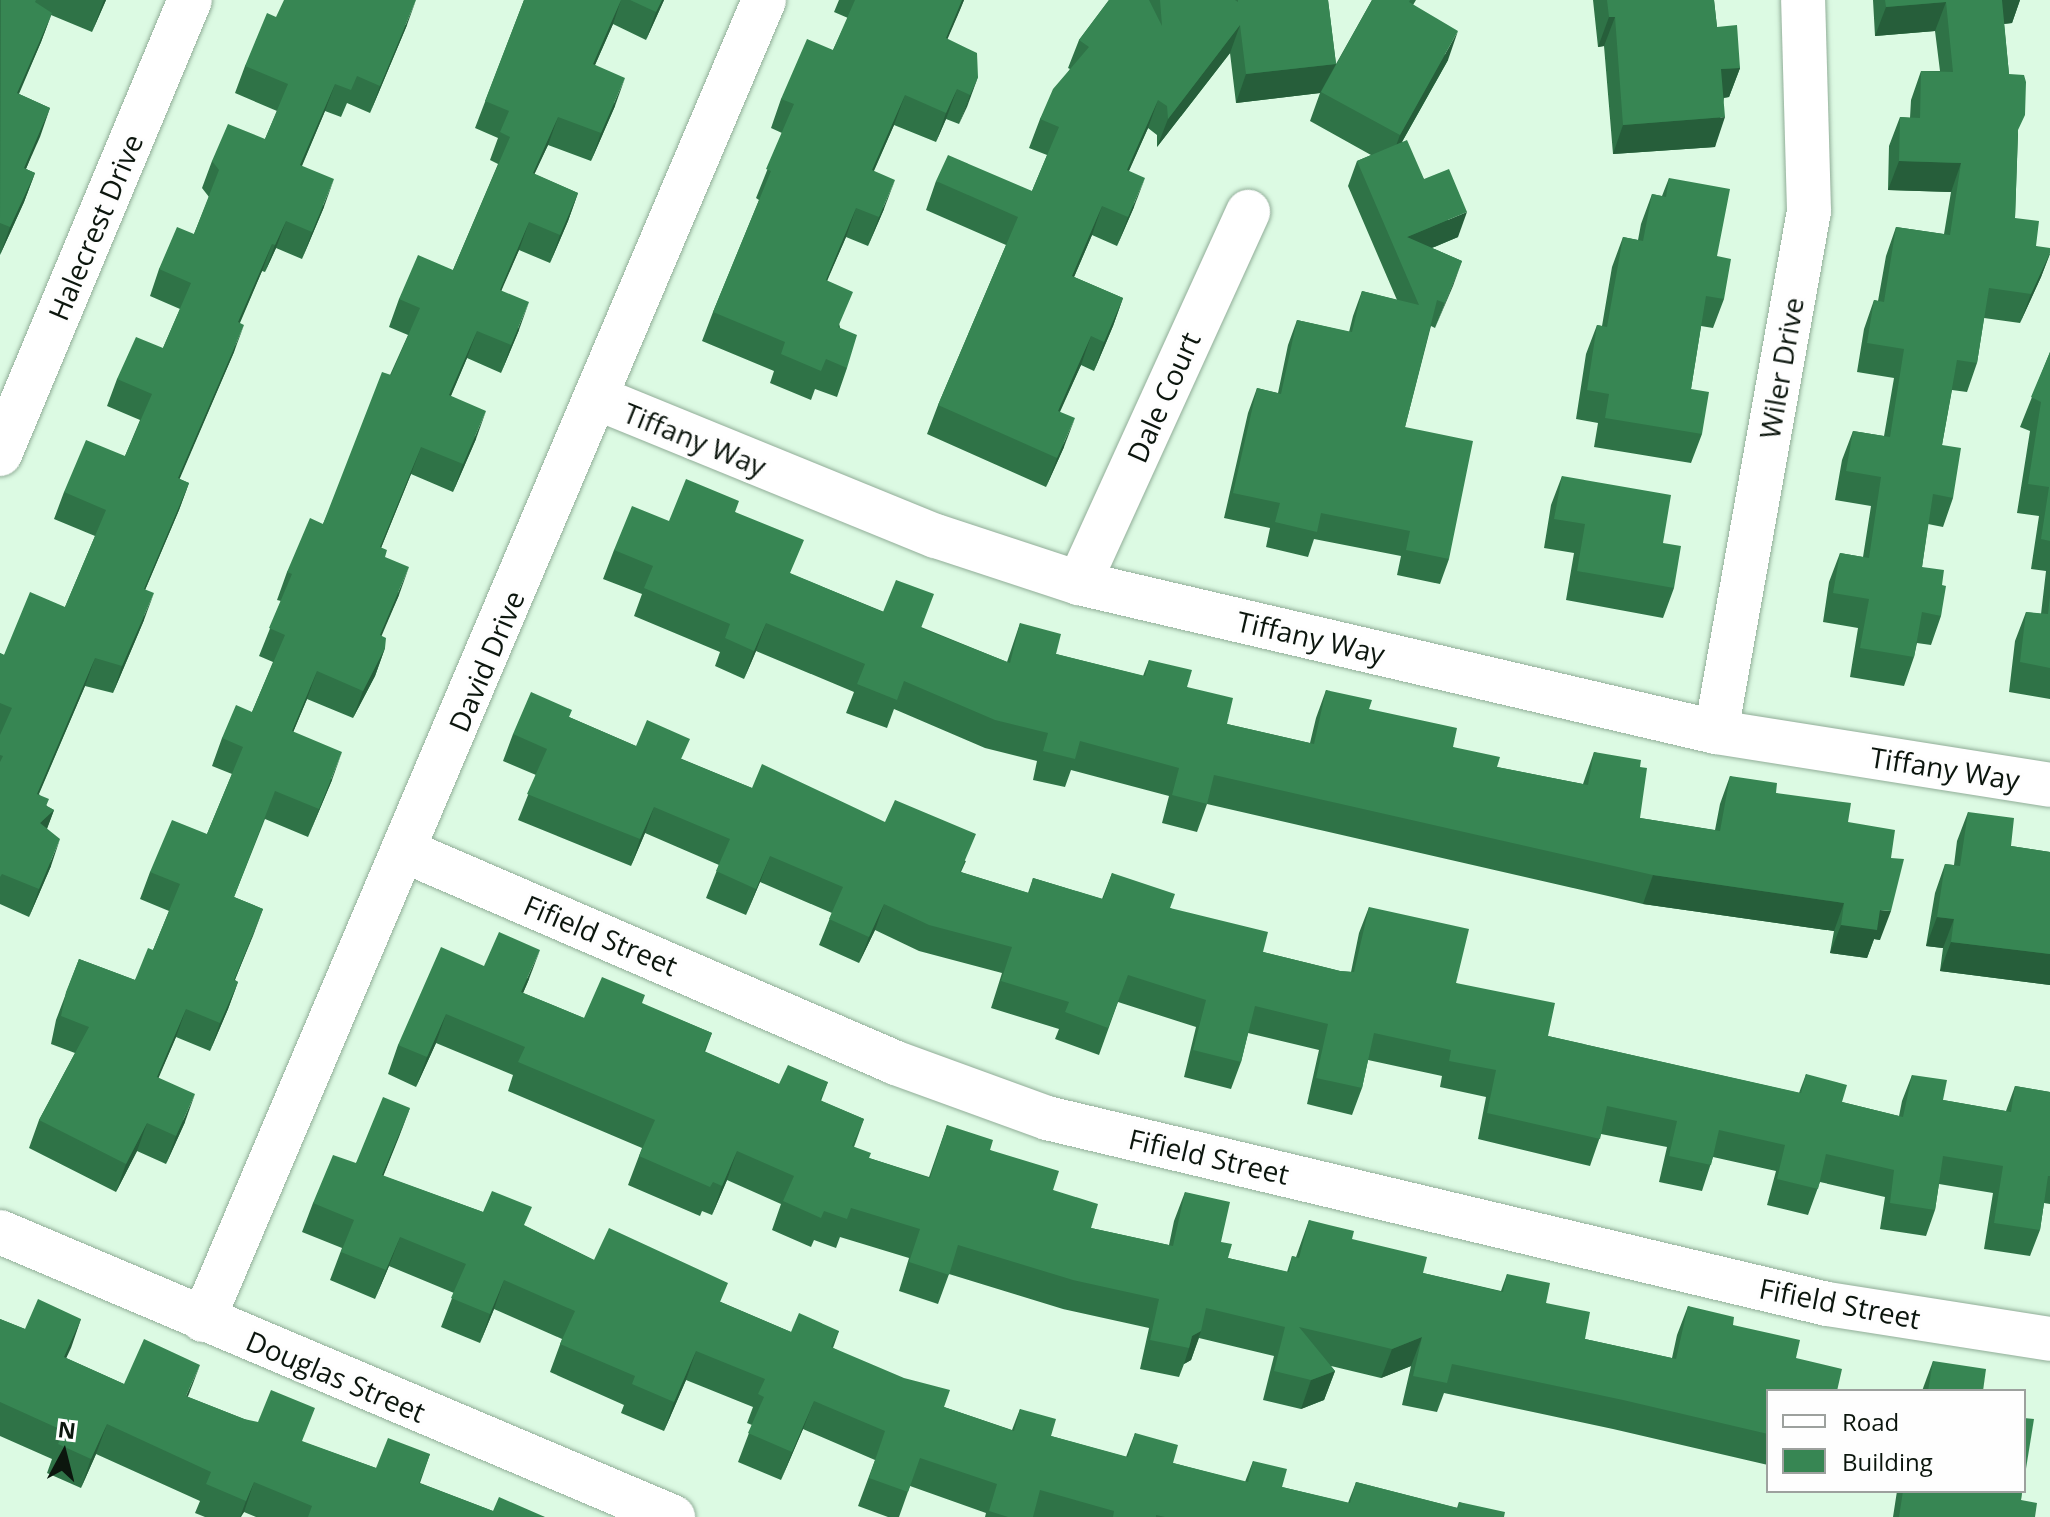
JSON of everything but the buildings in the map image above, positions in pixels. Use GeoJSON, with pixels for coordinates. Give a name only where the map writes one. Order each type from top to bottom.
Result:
{"type":"FeatureCollection","features":[{"type":"Feature","properties":{"kind":"street","name":"Halecrest Drive"},"geometry":{"type":"LineString","coordinates":[[0,454],[190,0]]}},
{"type":"Feature","properties":{"kind":"street","name":"David Drive"},"geometry":{"type":"LineString","coordinates":[[203,1320],[405,851],[764,0]]}},
{"type":"Feature","properties":{"kind":"street","name":"Wiler Drive"},"geometry":{"type":"LineString","coordinates":[[1716,732],[1809,211],[1803,0]]}},
{"type":"Feature","properties":{"kind":"street","name":"Dale Court"},"geometry":{"type":"LineString","coordinates":[[1079,583],[1248,212]]}},
{"type":"Feature","properties":{"kind":"street","name":"Tiffany Way"},"geometry":{"type":"LineString","coordinates":[[597,398],[936,536],[1079,583],[1716,732],[2050,785]]}},
{"type":"Feature","properties":{"kind":"street","name":"Fifield Street"},"geometry":{"type":"LineString","coordinates":[[405,851],[896,1063],[1047,1118],[1827,1304],[2050,1339]]}},
{"type":"Feature","properties":{"kind":"street","name":"Douglas Street"},"geometry":{"type":"LineString","coordinates":[[0,1232],[673,1517]]}}]}
